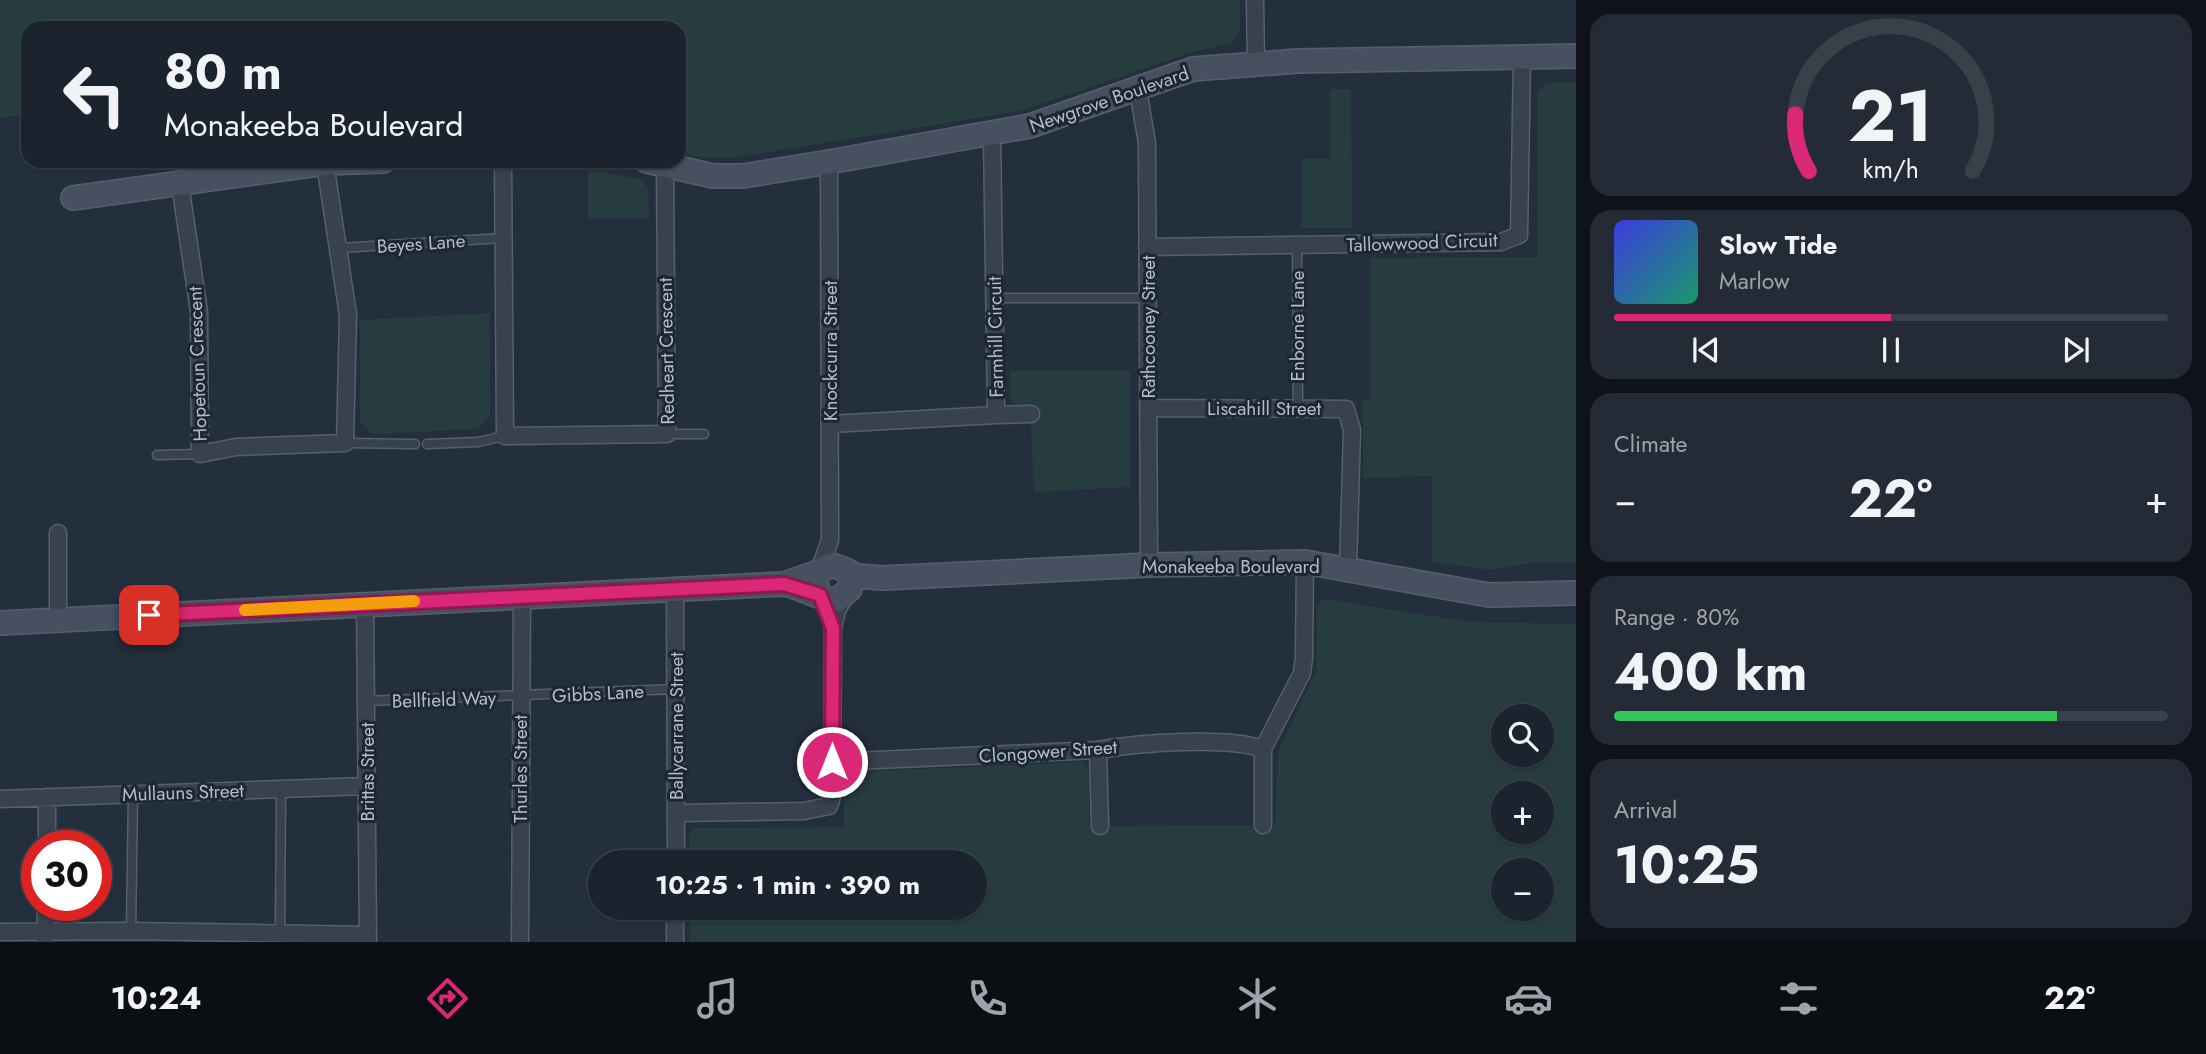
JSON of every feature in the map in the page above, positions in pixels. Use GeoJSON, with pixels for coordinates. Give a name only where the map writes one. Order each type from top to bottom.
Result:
{"type":"FeatureCollection","features":[{"type":"Feature","properties":{"kind":"street"},"geometry":{"type":"LineString","coordinates":[[1255,0],[1256,64]]}},
{"type":"Feature","properties":{"kind":"street","name":"Newgrove Boulevard"},"geometry":{"type":"LineString","coordinates":[[674,168],[713,177],[733,176],[992,134],[1030,126],[1194,69],[1256,64],[1576,56]]}},
{"type":"Feature","properties":{"kind":"street","name":"Tallowwood Circuit"},"geometry":{"type":"LineString","coordinates":[[1147,247],[1501,242],[1519,234],[1522,57]]}},
{"type":"Feature","properties":{"kind":"street","name":"Rathcooney Street"},"geometry":{"type":"LineString","coordinates":[[1138,90],[1147,143],[1149,565]]}},
{"type":"Feature","properties":{"kind":"street","name":"Farmhill Circuit"},"geometry":{"type":"LineString","coordinates":[[830,424],[996,415],[992,134]]}},
{"type":"Feature","properties":{"kind":"street","name":"Knockcurra Street"},"geometry":{"type":"LineString","coordinates":[[819,571],[830,540],[829,162]]}},
{"type":"Feature","properties":{"kind":"street"},"geometry":{"type":"LineString","coordinates":[[73,198],[290,168]]}},
{"type":"Feature","properties":{"kind":"street"},"geometry":{"type":"LineString","coordinates":[[326,168],[348,315],[345,443]]}},
{"type":"Feature","properties":{"kind":"street"},"geometry":{"type":"LineString","coordinates":[[503,168],[505,436]]}},
{"type":"Feature","properties":{"kind":"street","name":"Redheart Crescent"},"geometry":{"type":"LineString","coordinates":[[505,436],[667,434],[656,168]]}},
{"type":"Feature","properties":{"kind":"street","name":"Hopetoun Crescent"},"geometry":{"type":"LineString","coordinates":[[180,184],[199,312],[200,454],[236,447],[345,443]]}},
{"type":"Feature","properties":{"kind":"street","name":"Liscahill Street"},"geometry":{"type":"LineString","coordinates":[[1148,408],[1346,410],[1350,419],[1348,568]]}},
{"type":"Feature","properties":{"kind":"street"},"geometry":{"type":"LineString","coordinates":[[996,415],[1031,414]]}},
{"type":"Feature","properties":{"kind":"street"},"geometry":{"type":"LineString","coordinates":[[58,533],[58,620]]}},
{"type":"Feature","properties":{"kind":"street","name":"Knockcurra Street"},"geometry":{"type":"LineString","coordinates":[[830,540],[845,570]]}},
{"type":"Feature","properties":{"kind":"street"},"geometry":{"type":"LineString","coordinates":[[1263,825],[1263,749],[1302,673],[1306,562]]}},
{"type":"Feature","properties":{"kind":"street","name":"Monakeeba Boulevard"},"geometry":{"type":"LineString","coordinates":[[845,570],[856,576],[883,578],[1149,565],[1306,562],[1489,595],[1576,593]]}},
{"type":"Feature","properties":{"kind":"street"},"geometry":{"type":"LineString","coordinates":[[0,623],[784,584],[832,565],[845,570],[851,584],[837,610],[833,628],[832,797],[829,806],[823,809],[676,813]]}},
{"type":"Feature","properties":{"kind":"street"},"geometry":{"type":"LineString","coordinates":[[819,571],[815,581],[833,628]]}},
{"type":"Feature","properties":{"kind":"street","name":"Monakeeba Boulevard"},"geometry":{"type":"LineString","coordinates":[[847,594],[883,578]]}},
{"type":"Feature","properties":{"kind":"street"},"geometry":{"type":"LineString","coordinates":[[784,584],[831,600],[847,594]]}},
{"type":"Feature","properties":{"kind":"street","name":"Ballycarrane Street"},"geometry":{"type":"LineString","coordinates":[[675,589],[676,850]]}},
{"type":"Feature","properties":{"kind":"street","name":"Thurles Street"},"geometry":{"type":"LineString","coordinates":[[520,942],[522,596]]}},
{"type":"Feature","properties":{"kind":"street","name":"Brittas Street"},"geometry":{"type":"LineString","coordinates":[[365,603],[368,939]]}},
{"type":"Feature","properties":{"kind":"street","name":"Clongower Street"},"geometry":{"type":"LineString","coordinates":[[832,762],[1098,750],[1123,746],[1240,743],[1263,749]]}},
{"type":"Feature","properties":{"kind":"street"},"geometry":{"type":"LineString","coordinates":[[1098,750],[1100,825]]}},
{"type":"Feature","properties":{"kind":"street","name":"Mullauns Street"},"geometry":{"type":"LineString","coordinates":[[0,799],[367,786]]}},
{"type":"Feature","properties":{"kind":"street"},"geometry":{"type":"LineString","coordinates":[[47,797],[47,830]]}},
{"type":"Feature","properties":{"kind":"street"},"geometry":{"type":"LineString","coordinates":[[675,920],[675,942]]}},
{"type":"Feature","properties":{"kind":"street"},"geometry":{"type":"LineString","coordinates":[[0,932],[45,937],[131,931],[368,939]]}},
{"type":"Feature","properties":{"kind":"lane","name":"Beyes Lane"},"geometry":{"type":"LineString","coordinates":[[340,248],[503,238]]}},
{"type":"Feature","properties":{"kind":"lane","name":"Enborne Lane"},"geometry":{"type":"LineString","coordinates":[[1297,245],[1298,408]]}},
{"type":"Feature","properties":{"kind":"lane"},"geometry":{"type":"LineString","coordinates":[[995,298],[1147,298]]}},
{"type":"Feature","properties":{"kind":"lane"},"geometry":{"type":"LineString","coordinates":[[667,434],[704,434]]}},
{"type":"Feature","properties":{"kind":"lane"},"geometry":{"type":"LineString","coordinates":[[427,444],[478,442],[505,436]]}},
{"type":"Feature","properties":{"kind":"lane"},"geometry":{"type":"LineString","coordinates":[[345,443],[415,444]]}},
{"type":"Feature","properties":{"kind":"lane"},"geometry":{"type":"LineString","coordinates":[[157,456],[200,454]]}},
{"type":"Feature","properties":{"kind":"lane","name":"Gibbs Lane"},"geometry":{"type":"LineString","coordinates":[[521,697],[676,689]]}},
{"type":"Feature","properties":{"kind":"lane","name":"Bellfield Way"},"geometry":{"type":"LineString","coordinates":[[366,701],[521,697]]}},
{"type":"Feature","properties":{"kind":"lane"},"geometry":{"type":"LineString","coordinates":[[280,934],[281,789]]}},
{"type":"Feature","properties":{"kind":"lane"},"geometry":{"type":"LineString","coordinates":[[131,931],[133,794]]}},
{"type":"Feature","properties":{"kind":"green space"},"geometry":{"type":"Polygon","coordinates":[[[0,0],[1240,0],[1240,31],[1232,43],[1196,51],[1020,111],[738,157],[705,158],[686,154],[686,21],[21,21],[21,115],[0,118],[0,0]]]}},
{"type":"Feature","properties":{"kind":"green space"},"geometry":{"type":"Polygon","coordinates":[[[1576,82],[1576,562],[1536,562],[1492,570],[1432,562],[1432,476],[1363,478],[1363,400],[1371,399],[1370,258],[1537,257],[1537,92],[1546,83],[1576,82]]]}},
{"type":"Feature","properties":{"kind":"green space"},"geometry":{"type":"Polygon","coordinates":[[[1330,89],[1351,89],[1352,228],[1301,228],[1301,159],[1330,159],[1330,89]]]}},
{"type":"Feature","properties":{"kind":"green space"},"geometry":{"type":"Polygon","coordinates":[[[588,169],[642,180],[648,188],[649,218],[588,218],[588,169]]]}},
{"type":"Feature","properties":{"kind":"green space"},"geometry":{"type":"Polygon","coordinates":[[[490,313],[490,416],[477,429],[373,434],[360,421],[360,320],[490,313]]]}},
{"type":"Feature","properties":{"kind":"green space"},"geometry":{"type":"Polygon","coordinates":[[[1010,371],[1130,371],[1130,487],[1034,492],[1030,405],[1017,405],[1010,399],[1010,371]]]}},
{"type":"Feature","properties":{"kind":"green space"},"geometry":{"type":"Polygon","coordinates":[[[1323,599],[1471,622],[1576,624],[1576,942],[690,942],[690,920],[987,920],[987,850],[689,850],[689,834],[696,828],[844,827],[844,779],[850,772],[1082,762],[1089,769],[1089,826],[1275,825],[1278,751],[1316,671],[1317,604],[1323,599]]]}},
{"type":"Feature","properties":{"kind":"slow traffic"},"geometry":{"type":"LineString","coordinates":[[245,610],[414,601]]}},
{"type":"Feature","properties":{"kind":"route"},"geometry":{"type":"LineString","coordinates":[[149,615],[784,584],[820,595],[833,628],[832,762]]}}]}
